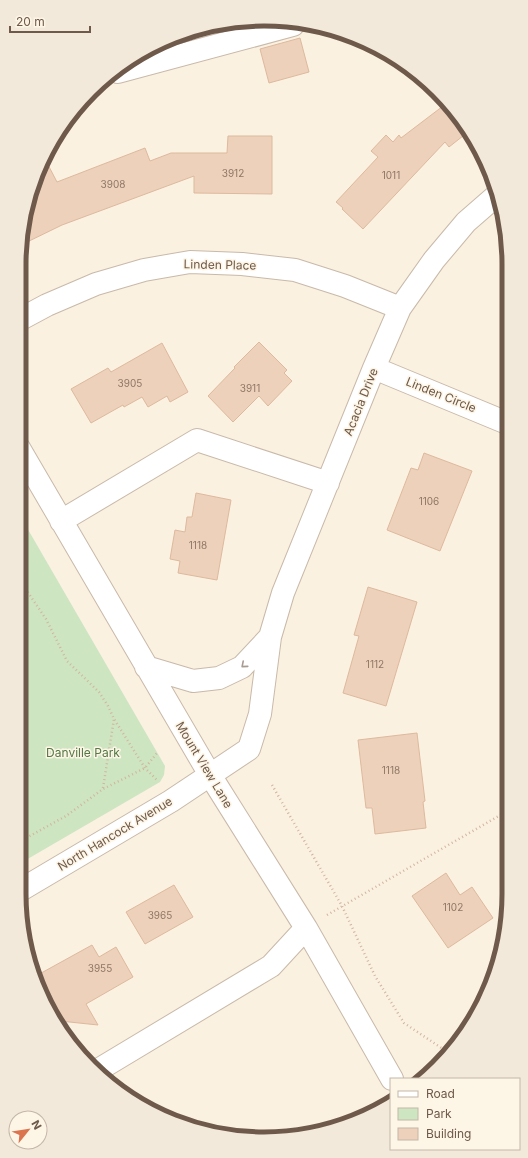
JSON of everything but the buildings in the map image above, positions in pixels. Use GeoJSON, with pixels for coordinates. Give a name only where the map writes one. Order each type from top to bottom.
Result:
{"type":"FeatureCollection","features":[{"type":"Feature","properties":{"kind":"street"},"geometry":{"type":"LineString","coordinates":[[127,70],[284,27]]}},
{"type":"Feature","properties":{"kind":"street","name":"Acacia Drive"},"geometry":{"type":"LineString","coordinates":[[210,775],[249,749],[260,714],[270,637],[283,593],[374,368],[400,308],[434,260],[466,222],[493,199]]}},
{"type":"Feature","properties":{"kind":"street","name":"Linden Place"},"geometry":{"type":"LineString","coordinates":[[26,316],[47,305],[96,284],[144,270],[190,262],[242,264],[295,270],[346,286],[400,308]]}},
{"type":"Feature","properties":{"kind":"street","name":"Linden Circle"},"geometry":{"type":"LineString","coordinates":[[374,368],[502,421]]}},
{"type":"Feature","properties":{"kind":"street"},"geometry":{"type":"LineString","coordinates":[[61,521],[197,440],[328,483]]}},
{"type":"Feature","properties":{"kind":"street","name":"Mount View Lane"},"geometry":{"type":"LineString","coordinates":[[26,460],[210,775],[306,928],[391,1078]]}},
{"type":"Feature","properties":{"kind":"street","name":"Acacia Drive"},"geometry":{"type":"LineString","coordinates":[[146,667],[193,681],[219,678],[242,667],[270,637]]}},
{"type":"Feature","properties":{"kind":"street","name":"North Hancock Avenue"},"geometry":{"type":"LineString","coordinates":[[26,887],[171,801],[210,775]]}},
{"type":"Feature","properties":{"kind":"street"},"geometry":{"type":"LineString","coordinates":[[102,1068],[271,966],[306,928]]}},
{"type":"Feature","properties":{"kind":"path"},"geometry":{"type":"LineString","coordinates":[[26,589],[46,620],[67,661],[99,692],[145,768],[160,782]]}},
{"type":"Feature","properties":{"kind":"path"},"geometry":{"type":"LineString","coordinates":[[103,789],[114,719]]}},
{"type":"Feature","properties":{"kind":"path"},"geometry":{"type":"LineString","coordinates":[[26,838],[66,816],[103,789],[145,768],[157,753]]}},
{"type":"Feature","properties":{"kind":"path"},"geometry":{"type":"LineString","coordinates":[[272,785],[342,906],[375,976],[404,1023],[445,1048]]}},
{"type":"Feature","properties":{"kind":"path"},"geometry":{"type":"LineString","coordinates":[[342,906],[502,814]]}},
{"type":"Feature","properties":{"kind":"green space","name":"Danville Park"},"geometry":{"type":"Polygon","coordinates":[[[26,526],[165,766],[164,775],[160,782],[26,860],[26,526]]]}}]}
